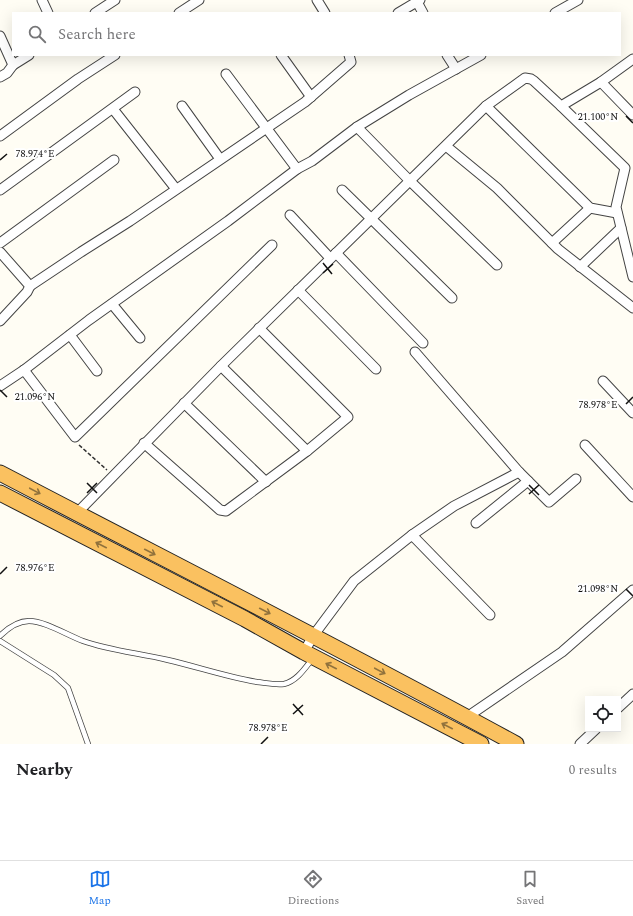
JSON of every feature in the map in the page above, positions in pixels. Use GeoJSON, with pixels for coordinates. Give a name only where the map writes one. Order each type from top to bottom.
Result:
{"type":"FeatureCollection","features":[{"type":"Feature","properties":{"kind":"highway"},"geometry":{"type":"LineString","coordinates":[[0,473],[76,514],[313,636],[516,744]]}},
{"type":"Feature","properties":{"kind":"highway"},"geometry":{"type":"LineString","coordinates":[[0,493],[245,619],[481,744]]}},
{"type":"Feature","properties":{"kind":"street"},"geometry":{"type":"LineString","coordinates":[[42,0],[48,12]]}},
{"type":"Feature","properties":{"kind":"street"},"geometry":{"type":"LineString","coordinates":[[97,12],[115,0]]}},
{"type":"Feature","properties":{"kind":"street"},"geometry":{"type":"LineString","coordinates":[[181,12],[199,0]]}},
{"type":"Feature","properties":{"kind":"street"},"geometry":{"type":"LineString","coordinates":[[317,0],[324,12]]}},
{"type":"Feature","properties":{"kind":"street"},"geometry":{"type":"LineString","coordinates":[[557,12],[578,0]]}},
{"type":"Feature","properties":{"kind":"street"},"geometry":{"type":"LineString","coordinates":[[400,12],[417,1],[422,12]]}},
{"type":"Feature","properties":{"kind":"street"},"geometry":{"type":"LineString","coordinates":[[0,36],[13,66]]}},
{"type":"Feature","properties":{"kind":"street"},"geometry":{"type":"LineString","coordinates":[[0,77],[28,56]]}},
{"type":"Feature","properties":{"kind":"street"},"geometry":{"type":"LineString","coordinates":[[0,136],[114,56]]}},
{"type":"Feature","properties":{"kind":"street"},"geometry":{"type":"LineString","coordinates":[[282,56],[311,96]]}},
{"type":"Feature","properties":{"kind":"street"},"geometry":{"type":"LineString","coordinates":[[0,321],[27,292],[30,286],[176,190],[311,96],[351,62],[349,56]]}},
{"type":"Feature","properties":{"kind":"street"},"geometry":{"type":"LineString","coordinates":[[448,56],[456,69]]}},
{"type":"Feature","properties":{"kind":"street"},"geometry":{"type":"LineString","coordinates":[[0,386],[228,221],[297,169],[312,161],[357,127],[409,95],[479,56]]}},
{"type":"Feature","properties":{"kind":"street"},"geometry":{"type":"LineString","coordinates":[[561,106],[601,82],[633,60]]}},
{"type":"Feature","properties":{"kind":"street"},"geometry":{"type":"LineString","coordinates":[[226,74],[297,169]]}},
{"type":"Feature","properties":{"kind":"street"},"geometry":{"type":"LineString","coordinates":[[76,514],[221,366],[486,106],[525,78],[534,81],[625,168],[616,207],[633,277]]}},
{"type":"Feature","properties":{"kind":"street"},"geometry":{"type":"LineString","coordinates":[[601,82],[633,115]]}},
{"type":"Feature","properties":{"kind":"street"},"geometry":{"type":"LineString","coordinates":[[0,190],[135,92]]}},
{"type":"Feature","properties":{"kind":"street"},"geometry":{"type":"LineString","coordinates":[[182,106],[220,159]]}},
{"type":"Feature","properties":{"kind":"street"},"geometry":{"type":"LineString","coordinates":[[486,106],[590,208],[617,213]]}},
{"type":"Feature","properties":{"kind":"street"},"geometry":{"type":"LineString","coordinates":[[113,109],[176,190]]}},
{"type":"Feature","properties":{"kind":"street"},"geometry":{"type":"LineString","coordinates":[[357,127],[410,181],[498,265]]}},
{"type":"Feature","properties":{"kind":"street"},"geometry":{"type":"LineString","coordinates":[[446,146],[497,188],[552,243],[633,308]]}},
{"type":"Feature","properties":{"kind":"street"},"geometry":{"type":"LineString","coordinates":[[0,243],[114,160]]}},
{"type":"Feature","properties":{"kind":"street"},"geometry":{"type":"LineString","coordinates":[[342,190],[452,298]]}},
{"type":"Feature","properties":{"kind":"street"},"geometry":{"type":"LineString","coordinates":[[552,243],[590,208]]}},
{"type":"Feature","properties":{"kind":"street"},"geometry":{"type":"LineString","coordinates":[[290,215],[423,343]]}},
{"type":"Feature","properties":{"kind":"street"},"geometry":{"type":"LineString","coordinates":[[580,266],[621,228]]}},
{"type":"Feature","properties":{"kind":"street"},"geometry":{"type":"LineString","coordinates":[[24,370],[76,437],[272,245]]}},
{"type":"Feature","properties":{"kind":"street"},"geometry":{"type":"LineString","coordinates":[[0,252],[30,286]]}},
{"type":"Feature","properties":{"kind":"street"},"geometry":{"type":"LineString","coordinates":[[298,290],[376,369]]}},
{"type":"Feature","properties":{"kind":"street"},"geometry":{"type":"LineString","coordinates":[[112,304],[140,338]]}},
{"type":"Feature","properties":{"kind":"street"},"geometry":{"type":"LineString","coordinates":[[144,443],[220,510],[226,511],[307,451],[348,417],[260,328]]}},
{"type":"Feature","properties":{"kind":"street"},"geometry":{"type":"LineString","coordinates":[[70,335],[97,372]]}},
{"type":"Feature","properties":{"kind":"street"},"geometry":{"type":"LineString","coordinates":[[414,352],[519,472],[549,502],[576,479]]}},
{"type":"Feature","properties":{"kind":"street"},"geometry":{"type":"LineString","coordinates":[[221,366],[307,451]]}},
{"type":"Feature","properties":{"kind":"street"},"geometry":{"type":"LineString","coordinates":[[603,381],[633,413]]}},
{"type":"Feature","properties":{"kind":"street"},"geometry":{"type":"LineString","coordinates":[[184,403],[266,482]]}},
{"type":"Feature","properties":{"kind":"street"},"geometry":{"type":"LineString","coordinates":[[585,445],[632,494]]}},
{"type":"Feature","properties":{"kind":"street"},"geometry":{"type":"LineString","coordinates":[[309,654],[313,636],[354,582],[412,535],[454,506],[519,472]]}},
{"type":"Feature","properties":{"kind":"street"},"geometry":{"type":"LineString","coordinates":[[476,523],[528,482]]}},
{"type":"Feature","properties":{"kind":"street"},"geometry":{"type":"LineString","coordinates":[[412,535],[490,615]]}},
{"type":"Feature","properties":{"kind":"street"},"geometry":{"type":"LineString","coordinates":[[467,717],[562,652],[633,590]]}},
{"type":"Feature","properties":{"kind":"street"},"geometry":{"type":"LineString","coordinates":[[621,705],[633,694]]}},
{"type":"Feature","properties":{"kind":"street"},"geometry":{"type":"LineString","coordinates":[[580,744],[593,732]]}},
{"type":"Feature","properties":{"kind":"lane"},"geometry":{"type":"LineString","coordinates":[[0,636],[10,627],[18,623],[29,621],[41,623],[83,641],[113,650],[168,660],[236,678],[274,684],[285,684],[300,674],[309,654]]}},
{"type":"Feature","properties":{"kind":"lane"},"geometry":{"type":"LineString","coordinates":[[0,641],[54,675],[68,688],[88,744]]}},
{"type":"Feature","properties":{"kind":"path"},"geometry":{"type":"LineString","coordinates":[[76,437],[78,444],[112,476]]}}]}
